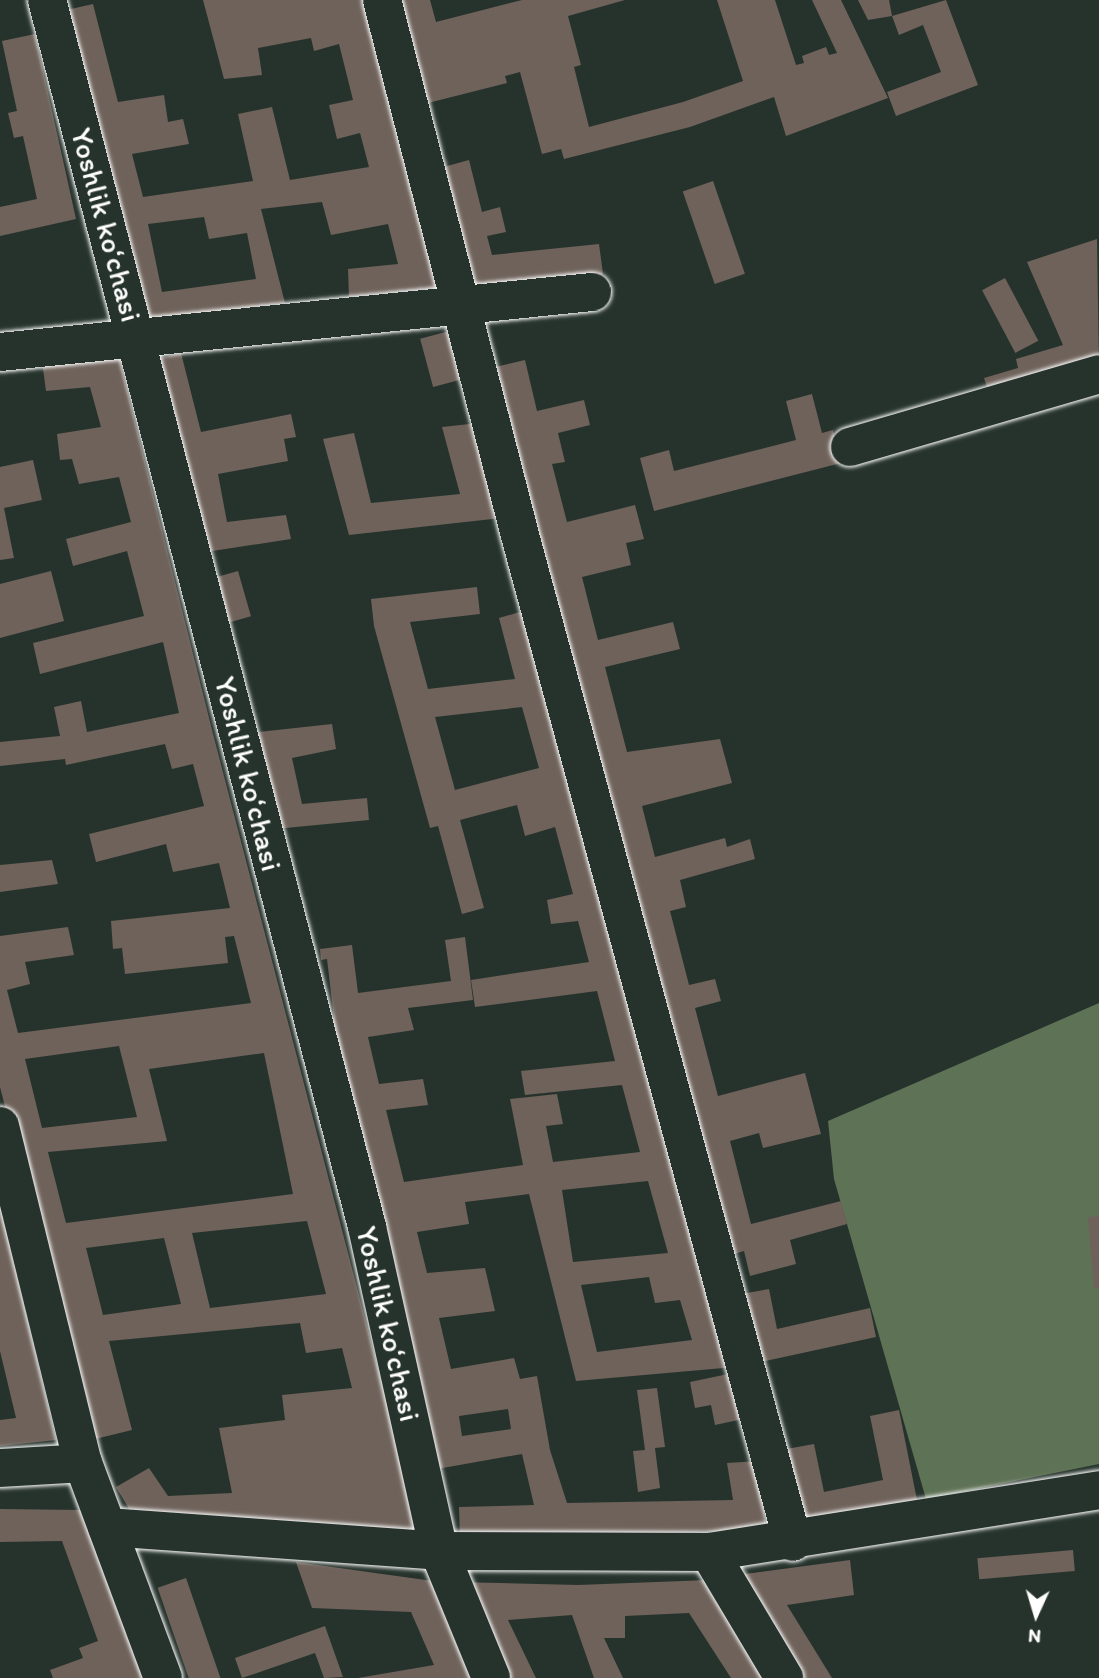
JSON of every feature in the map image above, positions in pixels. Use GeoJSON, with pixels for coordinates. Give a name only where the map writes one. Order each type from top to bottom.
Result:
{"type":"FeatureCollection","features":[{"type":"Feature","properties":{"kind":"street","name":"Yoshlik koʻchasi"},"geometry":{"type":"LineString","coordinates":[[47,0],[367,1227],[439,1551],[491,1678]]}},
{"type":"Feature","properties":{"kind":"street"},"geometry":{"type":"LineString","coordinates":[[382,0],[465,308],[521,539],[793,1542]]}},
{"type":"Feature","properties":{"kind":"street"},"geometry":{"type":"LineString","coordinates":[[0,352],[135,337],[465,308],[592,292]]}},
{"type":"Feature","properties":{"kind":"street"},"geometry":{"type":"LineString","coordinates":[[850,447],[1099,374]]}},
{"type":"Feature","properties":{"kind":"street"},"geometry":{"type":"LineString","coordinates":[[0,1126],[83,1462],[163,1678]]}},
{"type":"Feature","properties":{"kind":"street"},"geometry":{"type":"LineString","coordinates":[[0,1468],[83,1462]]}},
{"type":"Feature","properties":{"kind":"street"},"geometry":{"type":"LineString","coordinates":[[107,1527],[439,1551],[709,1552],[793,1542],[1099,1490]]}},
{"type":"Feature","properties":{"kind":"street"},"geometry":{"type":"LineString","coordinates":[[709,1552],[784,1678]]}},
{"type":"Feature","properties":{"kind":"green space"},"geometry":{"type":"Polygon","coordinates":[[[1099,1003],[1099,1464],[926,1499],[834,1179],[828,1121],[1099,1003]]]}},
{"type":"Feature","properties":{"kind":"building"},"geometry":{"type":"Polygon","coordinates":[[[203,0],[365,0],[438,288],[349,297],[348,269],[398,264],[388,224],[331,235],[322,202],[261,209],[285,303],[139,321],[62,11],[93,4],[118,102],[164,95],[168,122],[183,119],[189,144],[132,154],[143,197],[253,181],[238,114],[272,107],[290,180],[369,167],[360,133],[337,139],[329,105],[353,100],[339,44],[314,51],[311,38],[258,48],[262,75],[224,79],[203,0]],[[204,217],[148,224],[162,292],[256,279],[247,233],[209,239],[204,217]]]}},
{"type":"Feature","properties":{"kind":"building"},"geometry":{"type":"Polygon","coordinates":[[[397,0],[430,0],[436,22],[522,0],[625,0],[568,16],[581,65],[574,67],[589,127],[683,102],[743,81],[717,0],[775,0],[796,65],[804,63],[802,56],[826,47],[829,55],[837,53],[812,0],[841,0],[888,98],[786,136],[774,97],[690,127],[564,159],[561,149],[542,154],[520,72],[505,76],[507,83],[424,104],[397,0]]]}},
{"type":"Feature","properties":{"kind":"building"},"geometry":{"type":"Polygon","coordinates":[[[858,0],[889,0],[892,16],[868,20],[858,0]]]}},
{"type":"Feature","properties":{"kind":"building"},"geometry":{"type":"Polygon","coordinates":[[[946,0],[978,85],[896,116],[887,92],[941,72],[923,25],[899,35],[892,16],[946,0]]]}},
{"type":"Feature","properties":{"kind":"building"},"geometry":{"type":"Polygon","coordinates":[[[35,34],[76,219],[0,236],[0,207],[37,199],[23,136],[14,138],[8,113],[17,111],[2,41],[35,34]]]}},
{"type":"Feature","properties":{"kind":"building"},"geometry":{"type":"Polygon","coordinates":[[[469,160],[482,212],[500,207],[506,232],[487,236],[492,255],[599,244],[603,274],[470,288],[440,168],[469,160]]]}},
{"type":"Feature","properties":{"kind":"building"},"geometry":{"type":"Polygon","coordinates":[[[713,181],[745,274],[715,284],[683,191],[713,181]]]}},
{"type":"Feature","properties":{"kind":"building"},"geometry":{"type":"Polygon","coordinates":[[[1097,239],[1099,366],[991,399],[984,378],[1018,368],[1016,359],[1063,345],[1027,262],[1097,239]]]}},
{"type":"Feature","properties":{"kind":"building"},"geometry":{"type":"Polygon","coordinates":[[[1005,278],[1038,341],[1015,353],[982,290],[1005,278]]]}},
{"type":"Feature","properties":{"kind":"building"},"geometry":{"type":"Polygon","coordinates":[[[453,330],[466,378],[433,387],[420,339],[453,330]]]}},
{"type":"Feature","properties":{"kind":"building"},"geometry":{"type":"Polygon","coordinates":[[[118,353],[213,734],[420,1530],[137,1522],[116,1487],[149,1468],[168,1496],[232,1493],[219,1428],[285,1420],[282,1395],[352,1388],[342,1348],[306,1353],[300,1323],[109,1341],[132,1430],[91,1440],[0,1087],[0,936],[68,927],[74,955],[25,962],[30,984],[7,990],[18,1033],[251,1003],[234,936],[225,937],[228,963],[125,974],[122,948],[113,949],[111,921],[230,908],[219,863],[173,872],[166,844],[96,862],[89,834],[204,806],[193,764],[172,769],[165,744],[66,765],[65,759],[0,766],[0,742],[60,736],[54,707],[81,701],[87,732],[179,713],[163,642],[40,674],[33,643],[144,616],[127,551],[73,566],[66,539],[131,522],[119,477],[79,484],[72,459],[60,460],[57,434],[101,427],[90,387],[46,391],[42,361],[118,353]],[[119,1046],[25,1059],[42,1128],[137,1117],[119,1046]],[[264,1053],[149,1069],[167,1141],[48,1152],[66,1223],[293,1194],[264,1053]],[[307,1221],[192,1233],[210,1308],[326,1294],[307,1221]],[[164,1238],[86,1248],[103,1315],[181,1304],[164,1238]]]}},
{"type":"Feature","properties":{"kind":"building"},"geometry":{"type":"Polygon","coordinates":[[[181,353],[201,432],[291,414],[296,437],[284,439],[288,461],[218,474],[227,522],[286,515],[291,539],[206,552],[150,361],[181,353]]]}},
{"type":"Feature","properties":{"kind":"building"},"geometry":{"type":"Polygon","coordinates":[[[525,360],[537,411],[584,400],[590,425],[558,433],[565,462],[552,464],[567,522],[635,505],[644,539],[626,543],[631,565],[582,577],[598,640],[673,622],[680,649],[605,667],[627,752],[720,739],[732,783],[642,806],[655,857],[725,838],[727,847],[750,839],[755,859],[680,880],[686,907],[670,911],[689,985],[715,979],[721,1001],[695,1008],[718,1096],[805,1073],[821,1134],[763,1148],[759,1133],[730,1141],[751,1224],[841,1201],[847,1224],[790,1240],[796,1264],[750,1276],[744,1251],[727,1256],[491,368],[525,360]]]}},
{"type":"Feature","properties":{"kind":"building"},"geometry":{"type":"Polygon","coordinates":[[[812,394],[822,433],[833,430],[841,463],[654,511],[640,458],[669,450],[674,471],[796,440],[786,401],[812,394]]]}},
{"type":"Feature","properties":{"kind":"building"},"geometry":{"type":"Polygon","coordinates":[[[479,423],[501,518],[349,535],[323,439],[354,433],[371,503],[460,494],[442,427],[479,423]]]}},
{"type":"Feature","properties":{"kind":"building"},"geometry":{"type":"Polygon","coordinates":[[[33,460],[42,500],[4,508],[14,558],[0,560],[0,467],[33,460]]]}},
{"type":"Feature","properties":{"kind":"building"},"geometry":{"type":"Polygon","coordinates":[[[51,571],[64,621],[0,638],[0,584],[51,571]]]}},
{"type":"Feature","properties":{"kind":"building"},"geometry":{"type":"Polygon","coordinates":[[[238,571],[251,616],[220,625],[207,580],[238,571]]]}},
{"type":"Feature","properties":{"kind":"building"},"geometry":{"type":"Polygon","coordinates":[[[477,587],[480,614],[410,622],[428,689],[515,679],[499,618],[530,609],[735,1367],[576,1381],[529,1194],[465,1202],[469,1224],[417,1232],[427,1273],[485,1268],[495,1311],[439,1318],[451,1369],[514,1358],[520,1379],[537,1376],[550,1450],[567,1503],[733,1500],[727,1463],[759,1461],[766,1530],[460,1538],[459,1507],[534,1505],[522,1454],[437,1469],[329,1018],[334,1018],[327,959],[321,960],[320,949],[352,945],[358,993],[451,981],[445,940],[465,937],[473,1000],[408,1008],[414,1030],[368,1037],[379,1084],[423,1079],[428,1105],[386,1110],[404,1182],[523,1165],[510,1099],[557,1094],[563,1124],[546,1126],[553,1162],[640,1152],[622,1085],[525,1095],[521,1071],[615,1061],[597,991],[475,1007],[471,980],[589,962],[578,921],[551,924],[547,900],[573,894],[555,827],[525,836],[517,805],[460,820],[484,908],[462,914],[438,826],[430,828],[374,626],[371,599],[477,587]],[[522,707],[435,717],[455,790],[539,768],[522,707]],[[648,1181],[562,1190],[573,1262],[668,1253],[648,1181]],[[649,1277],[581,1285],[597,1352],[692,1340],[680,1300],[655,1303],[649,1277]],[[508,1409],[459,1416],[462,1436],[511,1429],[508,1409]]]}},
{"type":"Feature","properties":{"kind":"building"},"geometry":{"type":"Polygon","coordinates":[[[332,724],[336,749],[292,758],[302,804],[367,798],[369,820],[275,829],[249,733],[332,724]]]}},
{"type":"Feature","properties":{"kind":"building"},"geometry":{"type":"Polygon","coordinates":[[[52,860],[58,884],[0,892],[0,865],[52,860]]]}},
{"type":"Feature","properties":{"kind":"building"},"geometry":{"type":"Polygon","coordinates":[[[0,1206],[56,1440],[0,1446],[0,1420],[16,1418],[0,1351],[0,1206]]]}},
{"type":"Feature","properties":{"kind":"building"},"geometry":{"type":"Polygon","coordinates":[[[1099,1216],[1099,1288],[1094,1288],[1088,1217],[1099,1216]]]}},
{"type":"Feature","properties":{"kind":"building"},"geometry":{"type":"Polygon","coordinates":[[[769,1289],[777,1329],[870,1308],[876,1337],[756,1363],[741,1294],[769,1289]]]}},
{"type":"Feature","properties":{"kind":"building"},"geometry":{"type":"Polygon","coordinates":[[[733,1373],[743,1419],[715,1425],[711,1405],[695,1408],[690,1382],[733,1373]]]}},
{"type":"Feature","properties":{"kind":"building"},"geometry":{"type":"Polygon","coordinates":[[[657,1388],[665,1447],[655,1448],[660,1488],[638,1492],[633,1451],[645,1450],[637,1390],[657,1388]]]}},
{"type":"Feature","properties":{"kind":"building"},"geometry":{"type":"Polygon","coordinates":[[[899,1410],[918,1505],[797,1529],[781,1450],[814,1444],[824,1492],[883,1480],[870,1416],[899,1410]]]}},
{"type":"Feature","properties":{"kind":"building"},"geometry":{"type":"Polygon","coordinates":[[[0,1509],[82,1510],[144,1678],[53,1678],[50,1670],[83,1658],[79,1648],[98,1641],[62,1541],[0,1542],[0,1509]]]}},
{"type":"Feature","properties":{"kind":"building"},"geometry":{"type":"Polygon","coordinates":[[[1073,1550],[1075,1571],[979,1579],[977,1558],[1073,1550]]]}},
{"type":"Feature","properties":{"kind":"building"},"geometry":{"type":"Polygon","coordinates":[[[850,1560],[854,1595],[787,1605],[832,1678],[792,1678],[737,1575],[850,1560]]]}},
{"type":"Feature","properties":{"kind":"building"},"geometry":{"type":"Polygon","coordinates":[[[296,1562],[440,1582],[481,1678],[358,1678],[434,1665],[411,1612],[312,1608],[296,1562]]]}},
{"type":"Feature","properties":{"kind":"building"},"geometry":{"type":"Polygon","coordinates":[[[186,1578],[220,1678],[189,1678],[158,1588],[186,1578]]]}},
{"type":"Feature","properties":{"kind":"building"},"geometry":{"type":"Polygon","coordinates":[[[709,1580],[773,1678],[731,1678],[689,1613],[625,1616],[625,1638],[604,1638],[623,1678],[594,1678],[572,1615],[508,1620],[536,1678],[497,1678],[455,1582],[578,1585],[709,1580]]]}},
{"type":"Feature","properties":{"kind":"building"},"geometry":{"type":"Polygon","coordinates":[[[325,1626],[343,1677],[324,1678],[315,1653],[242,1678],[235,1658],[325,1626]]]}}]}
